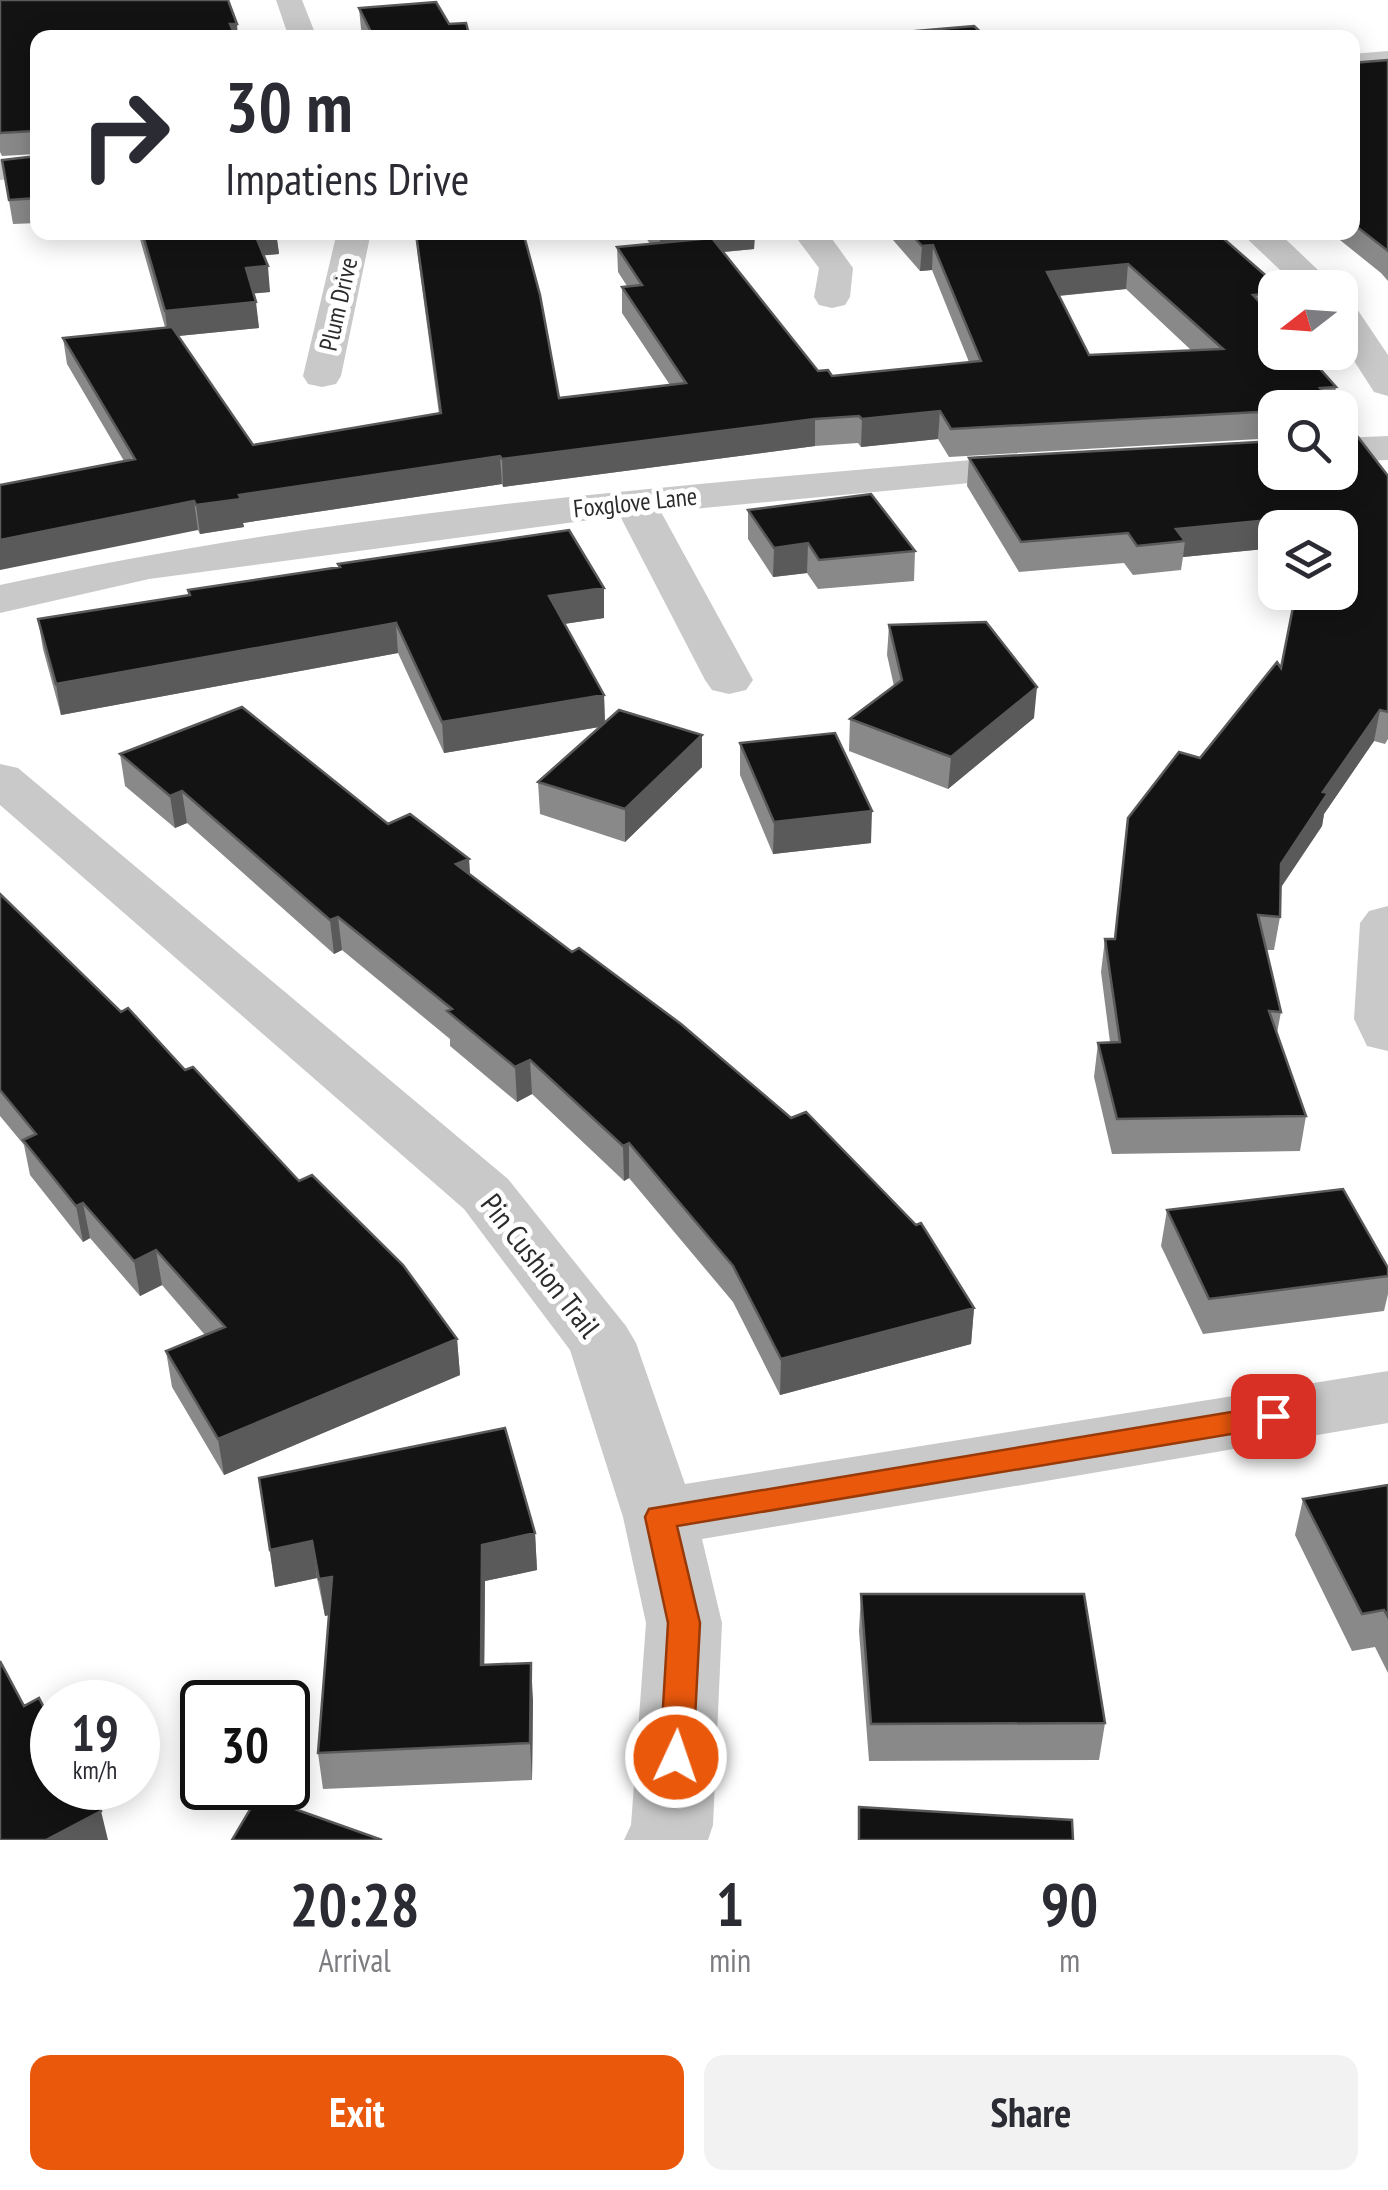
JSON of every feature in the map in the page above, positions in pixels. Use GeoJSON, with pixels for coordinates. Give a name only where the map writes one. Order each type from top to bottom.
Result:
{"type":"FeatureCollection","features":[{"type":"Feature","properties":{"kind":"street"},"geometry":{"type":"LineString","coordinates":[[289,0],[300,30]]}},
{"type":"Feature","properties":{"kind":"street"},"geometry":{"type":"LineString","coordinates":[[1360,62],[1388,60]]}},
{"type":"Feature","properties":{"kind":"street"},"geometry":{"type":"LineString","coordinates":[[0,170],[30,168]]}},
{"type":"Feature","properties":{"kind":"street","name":"Plum Drive"},"geometry":{"type":"LineString","coordinates":[[322,376],[352,240]]}},
{"type":"Feature","properties":{"kind":"street"},"geometry":{"type":"LineString","coordinates":[[816,240],[836,268],[832,297]]}},
{"type":"Feature","properties":{"kind":"street"},"geometry":{"type":"LineString","coordinates":[[1266,240],[1300,270]]}},
{"type":"Feature","properties":{"kind":"street"},"geometry":{"type":"LineString","coordinates":[[1358,339],[1388,384]]}},
{"type":"Feature","properties":{"kind":"street"},"geometry":{"type":"LineString","coordinates":[[1358,449],[1388,448]]}},
{"type":"Feature","properties":{"kind":"street","name":"Foxglove Lane"},"geometry":{"type":"LineString","coordinates":[[0,599],[149,566],[634,502],[966,470],[1084,464]]}},
{"type":"Feature","properties":{"kind":"street"},"geometry":{"type":"LineString","coordinates":[[634,502],[730,680]]}},
{"type":"Feature","properties":{"kind":"street","name":"Pin Cushion Trail"},"geometry":{"type":"LineString","coordinates":[[0,778],[486,1194],[602,1343],[660,1517],[684,1623],[672,1824],[666,1840]]}},
{"type":"Feature","properties":{"kind":"street"},"geometry":{"type":"LineString","coordinates":[[1388,924],[1383,1018],[1388,1033]]}},
{"type":"Feature","properties":{"kind":"street"},"geometry":{"type":"LineString","coordinates":[[660,1517],[1388,1397]]}},
{"type":"Feature","properties":{"kind":"building"},"geometry":{"type":"Polygon","coordinates":[[[0,0],[228,0],[237,24],[230,24],[233,30],[30,30],[30,131],[0,133],[0,0]]]}},
{"type":"Feature","properties":{"kind":"building"},"geometry":{"type":"Polygon","coordinates":[[[436,2],[449,24],[466,23],[468,30],[370,30],[359,8],[436,2]]]}},
{"type":"Feature","properties":{"kind":"building"},"geometry":{"type":"Polygon","coordinates":[[[974,26],[978,30],[927,30],[974,26]]]}},
{"type":"Feature","properties":{"kind":"building"},"geometry":{"type":"Polygon","coordinates":[[[1388,60],[1388,251],[1360,229],[1360,62],[1388,60]]]}},
{"type":"Feature","properties":{"kind":"building"},"geometry":{"type":"Polygon","coordinates":[[[30,157],[30,199],[9,200],[2,160],[30,157]]]}},
{"type":"Feature","properties":{"kind":"building"},"geometry":{"type":"Polygon","coordinates":[[[144,240],[257,240],[268,266],[246,268],[256,302],[165,311],[144,240]]]}},
{"type":"Feature","properties":{"kind":"building"},"geometry":{"type":"Polygon","coordinates":[[[417,240],[525,240],[559,398],[686,383],[622,287],[642,285],[617,247],[691,240],[714,240],[818,371],[828,370],[832,376],[981,361],[933,245],[922,246],[916,240],[1225,240],[1259,270],[1258,295],[1253,295],[1258,300],[1258,370],[1321,370],[1336,387],[1258,390],[1258,412],[951,429],[940,411],[862,419],[815,419],[502,459],[500,456],[239,495],[241,499],[196,505],[194,501],[0,540],[0,485],[135,459],[63,338],[172,327],[253,445],[441,413],[417,240]],[[1128,264],[1047,272],[1089,355],[1223,349],[1128,264]]]}},
{"type":"Feature","properties":{"kind":"building"},"geometry":{"type":"Polygon","coordinates":[[[1358,437],[1388,476],[1388,712],[1380,710],[1323,792],[1328,793],[1281,864],[1280,917],[1258,915],[1281,1012],[1269,1011],[1306,1116],[1117,1119],[1098,1043],[1120,1042],[1105,939],[1115,939],[1128,818],[1179,752],[1200,758],[1277,662],[1281,668],[1292,610],[1358,610],[1358,510],[1258,510],[1258,521],[1176,529],[1185,541],[1137,546],[1128,533],[1021,542],[969,458],[1258,442],[1258,490],[1358,490],[1358,437]]]}},
{"type":"Feature","properties":{"kind":"building"},"geometry":{"type":"Polygon","coordinates":[[[871,494],[915,551],[819,560],[808,543],[774,548],[748,510],[871,494]]]}},
{"type":"Feature","properties":{"kind":"building"},"geometry":{"type":"Polygon","coordinates":[[[569,530],[604,588],[549,596],[604,695],[442,722],[396,623],[56,684],[38,619],[190,595],[188,590],[340,567],[338,564],[569,530]]]}},
{"type":"Feature","properties":{"kind":"building"},"geometry":{"type":"Polygon","coordinates":[[[986,622],[1037,687],[951,757],[850,719],[902,680],[889,625],[986,622]]]}},
{"type":"Feature","properties":{"kind":"building"},"geometry":{"type":"Polygon","coordinates":[[[242,707],[388,824],[410,814],[469,859],[456,864],[572,952],[579,948],[681,1024],[791,1118],[806,1112],[916,1225],[921,1223],[974,1308],[781,1359],[733,1266],[629,1143],[623,1146],[530,1060],[515,1067],[447,1011],[452,1009],[338,917],[330,920],[182,791],[170,796],[120,754],[242,707]]]}},
{"type":"Feature","properties":{"kind":"building"},"geometry":{"type":"Polygon","coordinates":[[[619,710],[702,735],[625,809],[538,782],[619,710]]]}},
{"type":"Feature","properties":{"kind":"building"},"geometry":{"type":"Polygon","coordinates":[[[835,733],[872,811],[774,822],[740,743],[835,733]]]}},
{"type":"Feature","properties":{"kind":"building"},"geometry":{"type":"Polygon","coordinates":[[[0,894],[121,1012],[128,1008],[185,1070],[193,1067],[299,1181],[312,1175],[403,1265],[457,1339],[218,1439],[166,1351],[225,1327],[156,1250],[134,1261],[83,1203],[76,1206],[23,1140],[36,1134],[0,1090],[0,894]]]}},
{"type":"Feature","properties":{"kind":"building"},"geometry":{"type":"Polygon","coordinates":[[[1343,1189],[1388,1268],[1388,1276],[1209,1299],[1167,1210],[1343,1189]]]}},
{"type":"Feature","properties":{"kind":"building"},"geometry":{"type":"Polygon","coordinates":[[[505,1428],[535,1533],[482,1545],[481,1665],[531,1663],[530,1743],[318,1753],[332,1577],[319,1579],[312,1541],[270,1550],[259,1478],[505,1428]]]}},
{"type":"Feature","properties":{"kind":"building"},"geometry":{"type":"Polygon","coordinates":[[[1388,1485],[1388,1617],[1384,1610],[1362,1614],[1303,1499],[1388,1485]]]}},
{"type":"Feature","properties":{"kind":"building"},"geometry":{"type":"Polygon","coordinates":[[[861,1594],[1084,1594],[1105,1723],[871,1724],[861,1594]]]}},
{"type":"Feature","properties":{"kind":"building"},"geometry":{"type":"Polygon","coordinates":[[[0,1661],[24,1706],[30,1703],[30,1810],[101,1811],[46,1840],[0,1840],[0,1661]]]}},
{"type":"Feature","properties":{"kind":"building"},"geometry":{"type":"Polygon","coordinates":[[[859,1807],[1072,1820],[1073,1840],[859,1840],[859,1807]]]}},
{"type":"Feature","properties":{"kind":"building"},"geometry":{"type":"Polygon","coordinates":[[[250,1810],[297,1810],[382,1840],[232,1840],[250,1810]]]}},
{"type":"Feature","properties":{"kind":"route"},"geometry":{"type":"LineString","coordinates":[[676,1757],[684,1623],[660,1517],[1273,1416]]}}]}
